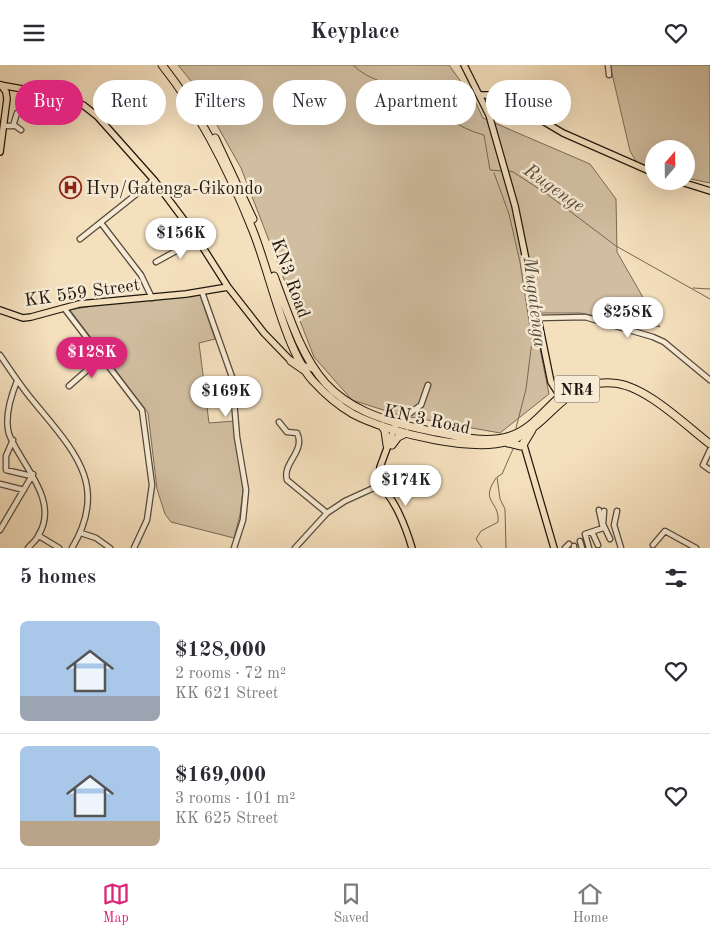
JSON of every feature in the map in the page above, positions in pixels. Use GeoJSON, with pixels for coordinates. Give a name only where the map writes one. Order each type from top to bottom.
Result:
{"type":"FeatureCollection","features":[{"type":"Feature","properties":{"kind":"highway","name":"KN 3 Road"},"geometry":{"type":"LineString","coordinates":[[162,65],[185,94],[208,129],[253,231],[297,363],[313,381],[346,409],[382,426],[396,427],[408,433],[482,446],[502,444],[532,430],[548,416],[561,398],[586,386],[601,383],[621,384],[643,393],[710,444]]}},
{"type":"Feature","properties":{"kind":"highway","name":"KN3 Road"},"geometry":{"type":"LineString","coordinates":[[167,65],[191,97],[242,192],[298,341],[313,369],[330,387],[356,408],[396,427],[446,434]]}},
{"type":"Feature","properties":{"kind":"highway","name":"KN 3 Road"},"geometry":{"type":"LineString","coordinates":[[446,434],[483,439],[518,435],[561,398],[586,381],[602,379],[623,381],[646,391],[710,438]]}},
{"type":"Feature","properties":{"kind":"highway"},"geometry":{"type":"LineString","coordinates":[[382,426],[389,445],[401,435],[408,433]]}},
{"type":"Feature","properties":{"kind":"highway"},"geometry":{"type":"LineString","coordinates":[[502,444],[522,447],[532,430]]}},
{"type":"Feature","properties":{"kind":"main road"},"geometry":{"type":"LineString","coordinates":[[464,65],[481,95],[489,115],[515,206],[551,382],[561,398]]}},
{"type":"Feature","properties":{"kind":"main road"},"geometry":{"type":"LineString","coordinates":[[0,84],[7,93],[0,152]]}},
{"type":"Feature","properties":{"kind":"main road"},"geometry":{"type":"LineString","coordinates":[[0,84],[67,97],[83,105],[97,117],[154,180],[198,239],[228,287],[254,322],[297,363],[313,369]]}},
{"type":"Feature","properties":{"kind":"main road"},"geometry":{"type":"LineString","coordinates":[[481,95],[499,95],[563,133],[645,169]]}},
{"type":"Feature","properties":{"kind":"main road"},"geometry":{"type":"LineString","coordinates":[[695,186],[710,191]]}},
{"type":"Feature","properties":{"kind":"main road","name":"KK 559 Street"},"geometry":{"type":"LineString","coordinates":[[0,310],[23,317],[64,308],[202,292],[228,287]]}},
{"type":"Feature","properties":{"kind":"main road"},"geometry":{"type":"LineString","coordinates":[[396,427],[381,469],[378,487],[382,489],[395,506],[411,548]]}},
{"type":"Feature","properties":{"kind":"main road"},"geometry":{"type":"LineString","coordinates":[[518,435],[553,547]]}},
{"type":"Feature","properties":{"kind":"street"},"geometry":{"type":"LineString","coordinates":[[608,65],[608,75]]}},
{"type":"Feature","properties":{"kind":"street"},"geometry":{"type":"LineString","coordinates":[[14,125],[15,121]]}},
{"type":"Feature","properties":{"kind":"street"},"geometry":{"type":"LineString","coordinates":[[4,126],[14,125],[21,130]]}},
{"type":"Feature","properties":{"kind":"street"},"geometry":{"type":"LineString","coordinates":[[80,239],[154,180]]}},
{"type":"Feature","properties":{"kind":"street"},"geometry":{"type":"LineString","coordinates":[[101,223],[141,275],[152,298]]}},
{"type":"Feature","properties":{"kind":"street"},"geometry":{"type":"LineString","coordinates":[[156,262],[198,239]]}},
{"type":"Feature","properties":{"kind":"street"},"geometry":{"type":"LineString","coordinates":[[202,292],[232,377],[236,437],[246,489],[243,520],[234,548]]}},
{"type":"Feature","properties":{"kind":"street"},"geometry":{"type":"LineString","coordinates":[[64,308],[139,405],[144,418],[152,485],[147,519],[134,548]]}},
{"type":"Feature","properties":{"kind":"street"},"geometry":{"type":"LineString","coordinates":[[538,319],[585,317],[653,337],[664,342],[710,380]]}},
{"type":"Feature","properties":{"kind":"street"},"geometry":{"type":"LineString","coordinates":[[0,355],[17,381],[64,436],[86,478],[88,502],[81,533],[72,548]]}},
{"type":"Feature","properties":{"kind":"street"},"geometry":{"type":"LineString","coordinates":[[69,386],[102,357]]}},
{"type":"Feature","properties":{"kind":"street"},"geometry":{"type":"LineString","coordinates":[[17,381],[11,398],[8,425],[13,440],[41,492],[44,508],[38,536],[28,548]]}},
{"type":"Feature","properties":{"kind":"street"},"geometry":{"type":"LineString","coordinates":[[396,427],[421,405],[428,385]]}},
{"type":"Feature","properties":{"kind":"street"},"geometry":{"type":"LineString","coordinates":[[279,422],[287,432],[297,433],[299,436],[297,453],[288,464],[287,480],[327,513]]}},
{"type":"Feature","properties":{"kind":"street"},"geometry":{"type":"LineString","coordinates":[[13,440],[6,458],[6,471],[33,474]]}},
{"type":"Feature","properties":{"kind":"street"},"geometry":{"type":"LineString","coordinates":[[710,450],[703,464],[710,470]]}},
{"type":"Feature","properties":{"kind":"street"},"geometry":{"type":"LineString","coordinates":[[0,459],[6,458]]}},
{"type":"Feature","properties":{"kind":"street"},"geometry":{"type":"LineString","coordinates":[[0,530],[2,523],[33,474]]}},
{"type":"Feature","properties":{"kind":"street"},"geometry":{"type":"LineString","coordinates":[[0,484],[24,490]]}},
{"type":"Feature","properties":{"kind":"street"},"geometry":{"type":"LineString","coordinates":[[294,548],[327,513],[345,501],[378,487]]}},
{"type":"Feature","properties":{"kind":"street"},"geometry":{"type":"LineString","coordinates":[[589,548],[585,534],[603,528],[602,511],[603,523],[610,539]]}},
{"type":"Feature","properties":{"kind":"street"},"geometry":{"type":"LineString","coordinates":[[617,511],[614,525],[621,548]]}},
{"type":"Feature","properties":{"kind":"street"},"geometry":{"type":"LineString","coordinates":[[653,545],[665,531],[696,548]]}},
{"type":"Feature","properties":{"kind":"street"},"geometry":{"type":"LineString","coordinates":[[592,532],[598,545]]}},
{"type":"Feature","properties":{"kind":"street"},"geometry":{"type":"LineString","coordinates":[[81,533],[96,538],[110,547]]}},
{"type":"Feature","properties":{"kind":"street"},"geometry":{"type":"LineString","coordinates":[[38,536],[59,548]]}},
{"type":"Feature","properties":{"kind":"street"},"geometry":{"type":"LineString","coordinates":[[580,541],[582,548]]}},
{"type":"Feature","properties":{"kind":"street"},"geometry":{"type":"LineString","coordinates":[[564,548],[572,546]]}},
{"type":"Feature","properties":{"kind":"shaded area"},"geometry":{"type":"Polygon","coordinates":[[[178,65],[449,65],[460,80],[356,80],[356,125],[476,125],[476,103],[483,118],[486,119],[486,125],[499,125],[590,164],[616,199],[617,252],[660,327],[580,313],[542,313],[536,329],[549,394],[500,433],[399,415],[352,400],[314,357],[241,168],[217,125],[263,125],[263,80],[190,80],[178,65]]]}},
{"type":"Feature","properties":{"kind":"shaded area"},"geometry":{"type":"Polygon","coordinates":[[[610,65],[710,65],[710,183],[695,180],[695,140],[645,140],[645,166],[637,163],[630,151],[610,65]]]}},
{"type":"Feature","properties":{"kind":"shaded area"},"geometry":{"type":"Polygon","coordinates":[[[200,295],[215,339],[199,343],[209,423],[235,421],[243,490],[240,515],[234,538],[171,522],[165,514],[157,489],[148,413],[70,310],[98,305],[200,295]]]}},
{"type":"Feature","properties":{"kind":"waterway","name":"Rugenge"},"geometry":{"type":"LineString","coordinates":[[353,65],[359,71],[375,79],[408,91],[465,128],[484,135],[490,170],[502,171]]}},
{"type":"Feature","properties":{"kind":"waterway","name":"Rugenge"},"geometry":{"type":"LineString","coordinates":[[506,170],[513,172],[547,194],[616,246],[710,299]]}},
{"type":"Feature","properties":{"kind":"waterway","name":"Mugatenga"},"geometry":{"type":"LineString","coordinates":[[494,173],[509,214],[520,262],[532,341],[526,389],[516,428]]}},
{"type":"Feature","properties":{"kind":"waterway"},"geometry":{"type":"LineString","coordinates":[[693,288],[710,289]]}},
{"type":"Feature","properties":{"kind":"waterway"},"geometry":{"type":"LineString","coordinates":[[506,548],[505,509],[500,499],[497,477],[502,474],[513,449]]}},
{"type":"Feature","properties":{"kind":"waterway"},"geometry":{"type":"LineString","coordinates":[[482,548],[476,539],[481,531],[498,522],[498,515],[489,492],[496,478]]}},
{"type":"Feature","properties":{"kind":"place","name":"Hvp/Gatenga-Gikondo"},"geometry":{"type":"Point","coordinates":[70,188]}}]}
